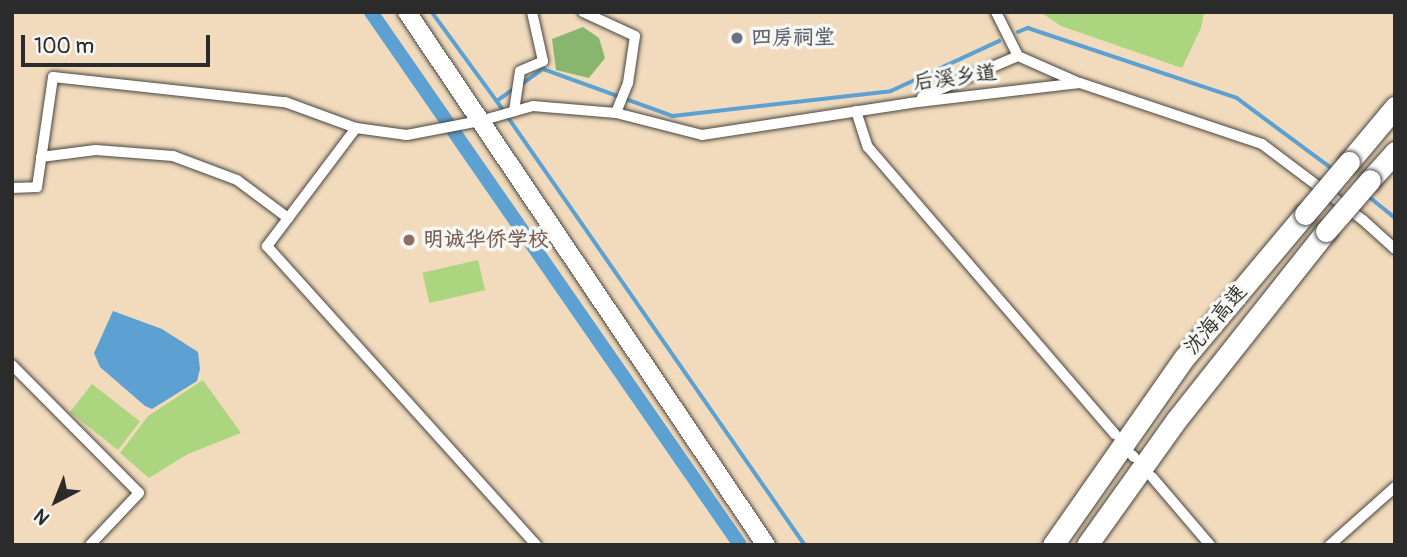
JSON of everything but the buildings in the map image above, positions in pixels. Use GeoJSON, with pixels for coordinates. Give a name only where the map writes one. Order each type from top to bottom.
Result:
{"type":"FeatureCollection","features":[{"type":"Feature","properties":{"kind":"highway","name":"沈海高速"},"geometry":{"type":"LineString","coordinates":[[1054,545],[1184,358],[1395,107]]}},
{"type":"Feature","properties":{"kind":"highway","name":"沈海高速"},"geometry":{"type":"LineString","coordinates":[[1087,545],[1177,419],[1326,232],[1395,152]]}},
{"type":"Feature","properties":{"kind":"main road"},"geometry":{"type":"LineString","coordinates":[[407,12],[486,119],[766,545]]}},
{"type":"Feature","properties":{"kind":"street"},"geometry":{"type":"LineString","coordinates":[[513,111],[520,71],[543,61],[532,12]]}},
{"type":"Feature","properties":{"kind":"street"},"geometry":{"type":"LineString","coordinates":[[583,12],[635,36],[620,103]]}},
{"type":"Feature","properties":{"kind":"street"},"geometry":{"type":"LineString","coordinates":[[996,12],[1018,56],[1080,83]]}},
{"type":"Feature","properties":{"kind":"street"},"geometry":{"type":"LineString","coordinates":[[910,103],[1018,56]]}},
{"type":"Feature","properties":{"kind":"street","name":"后溪乡道"},"geometry":{"type":"LineString","coordinates":[[41,157],[53,77],[285,102],[356,128],[407,135],[486,119],[533,106],[620,103],[702,135],[910,103],[1080,83],[1262,144],[1363,219],[1395,249]]}},
{"type":"Feature","properties":{"kind":"street"},"geometry":{"type":"LineString","coordinates":[[856,111],[868,147],[1115,434]]}},
{"type":"Feature","properties":{"kind":"street"},"geometry":{"type":"LineString","coordinates":[[356,128],[267,246],[537,545]]}},
{"type":"Feature","properties":{"kind":"street"},"geometry":{"type":"LineString","coordinates":[[12,188],[37,187],[41,157],[96,150],[173,156],[237,180],[288,218]]}},
{"type":"Feature","properties":{"kind":"street"},"geometry":{"type":"LineString","coordinates":[[12,365],[139,493],[90,545]]}},
{"type":"Feature","properties":{"kind":"street"},"geometry":{"type":"LineString","coordinates":[[1152,477],[1210,545]]}},
{"type":"Feature","properties":{"kind":"street"},"geometry":{"type":"LineString","coordinates":[[1329,545],[1395,487]]}},
{"type":"Feature","properties":{"kind":"green space"},"geometry":{"type":"Polygon","coordinates":[[[1040,12],[1204,12],[1201,28],[1182,68],[1061,26],[1040,12]]]}},
{"type":"Feature","properties":{"kind":"green space"},"geometry":{"type":"Polygon","coordinates":[[[583,27],[599,38],[605,58],[589,78],[556,70],[552,39],[583,27]]]}},
{"type":"Feature","properties":{"kind":"green space"},"geometry":{"type":"Polygon","coordinates":[[[478,260],[485,290],[429,303],[422,273],[478,260]]]}},
{"type":"Feature","properties":{"kind":"green space"},"geometry":{"type":"Polygon","coordinates":[[[203,380],[241,433],[188,454],[149,478],[120,453],[148,416],[203,380]]]}},
{"type":"Feature","properties":{"kind":"green space"},"geometry":{"type":"Polygon","coordinates":[[[92,384],[140,422],[118,450],[70,412],[92,384]]]}},
{"type":"Feature","properties":{"kind":"water"},"geometry":{"type":"Polygon","coordinates":[[[113,311],[162,329],[198,352],[200,369],[197,381],[152,409],[145,406],[100,367],[94,353],[113,311]]]}},
{"type":"Feature","properties":{"kind":"waterway"},"geometry":{"type":"LineString","coordinates":[[371,12],[740,545]]}},
{"type":"Feature","properties":{"kind":"waterway"},"geometry":{"type":"LineString","coordinates":[[432,12],[497,101],[805,545]]}},
{"type":"Feature","properties":{"kind":"waterway"},"geometry":{"type":"LineString","coordinates":[[1018,32],[1028,28],[1237,98],[1333,169]]}},
{"type":"Feature","properties":{"kind":"waterway"},"geometry":{"type":"LineString","coordinates":[[522,84],[543,69],[673,116],[891,91],[999,41]]}},
{"type":"Feature","properties":{"kind":"waterway"},"geometry":{"type":"LineString","coordinates":[[497,101],[515,88]]}},
{"type":"Feature","properties":{"kind":"waterway"},"geometry":{"type":"LineString","coordinates":[[1367,195],[1395,218]]}},
{"type":"Feature","properties":{"kind":"place","name":"四房祠堂"},"geometry":{"type":"Point","coordinates":[737,38]}},
{"type":"Feature","properties":{"kind":"place","name":"明诚华侨学校"},"geometry":{"type":"Point","coordinates":[409,240]}}]}
